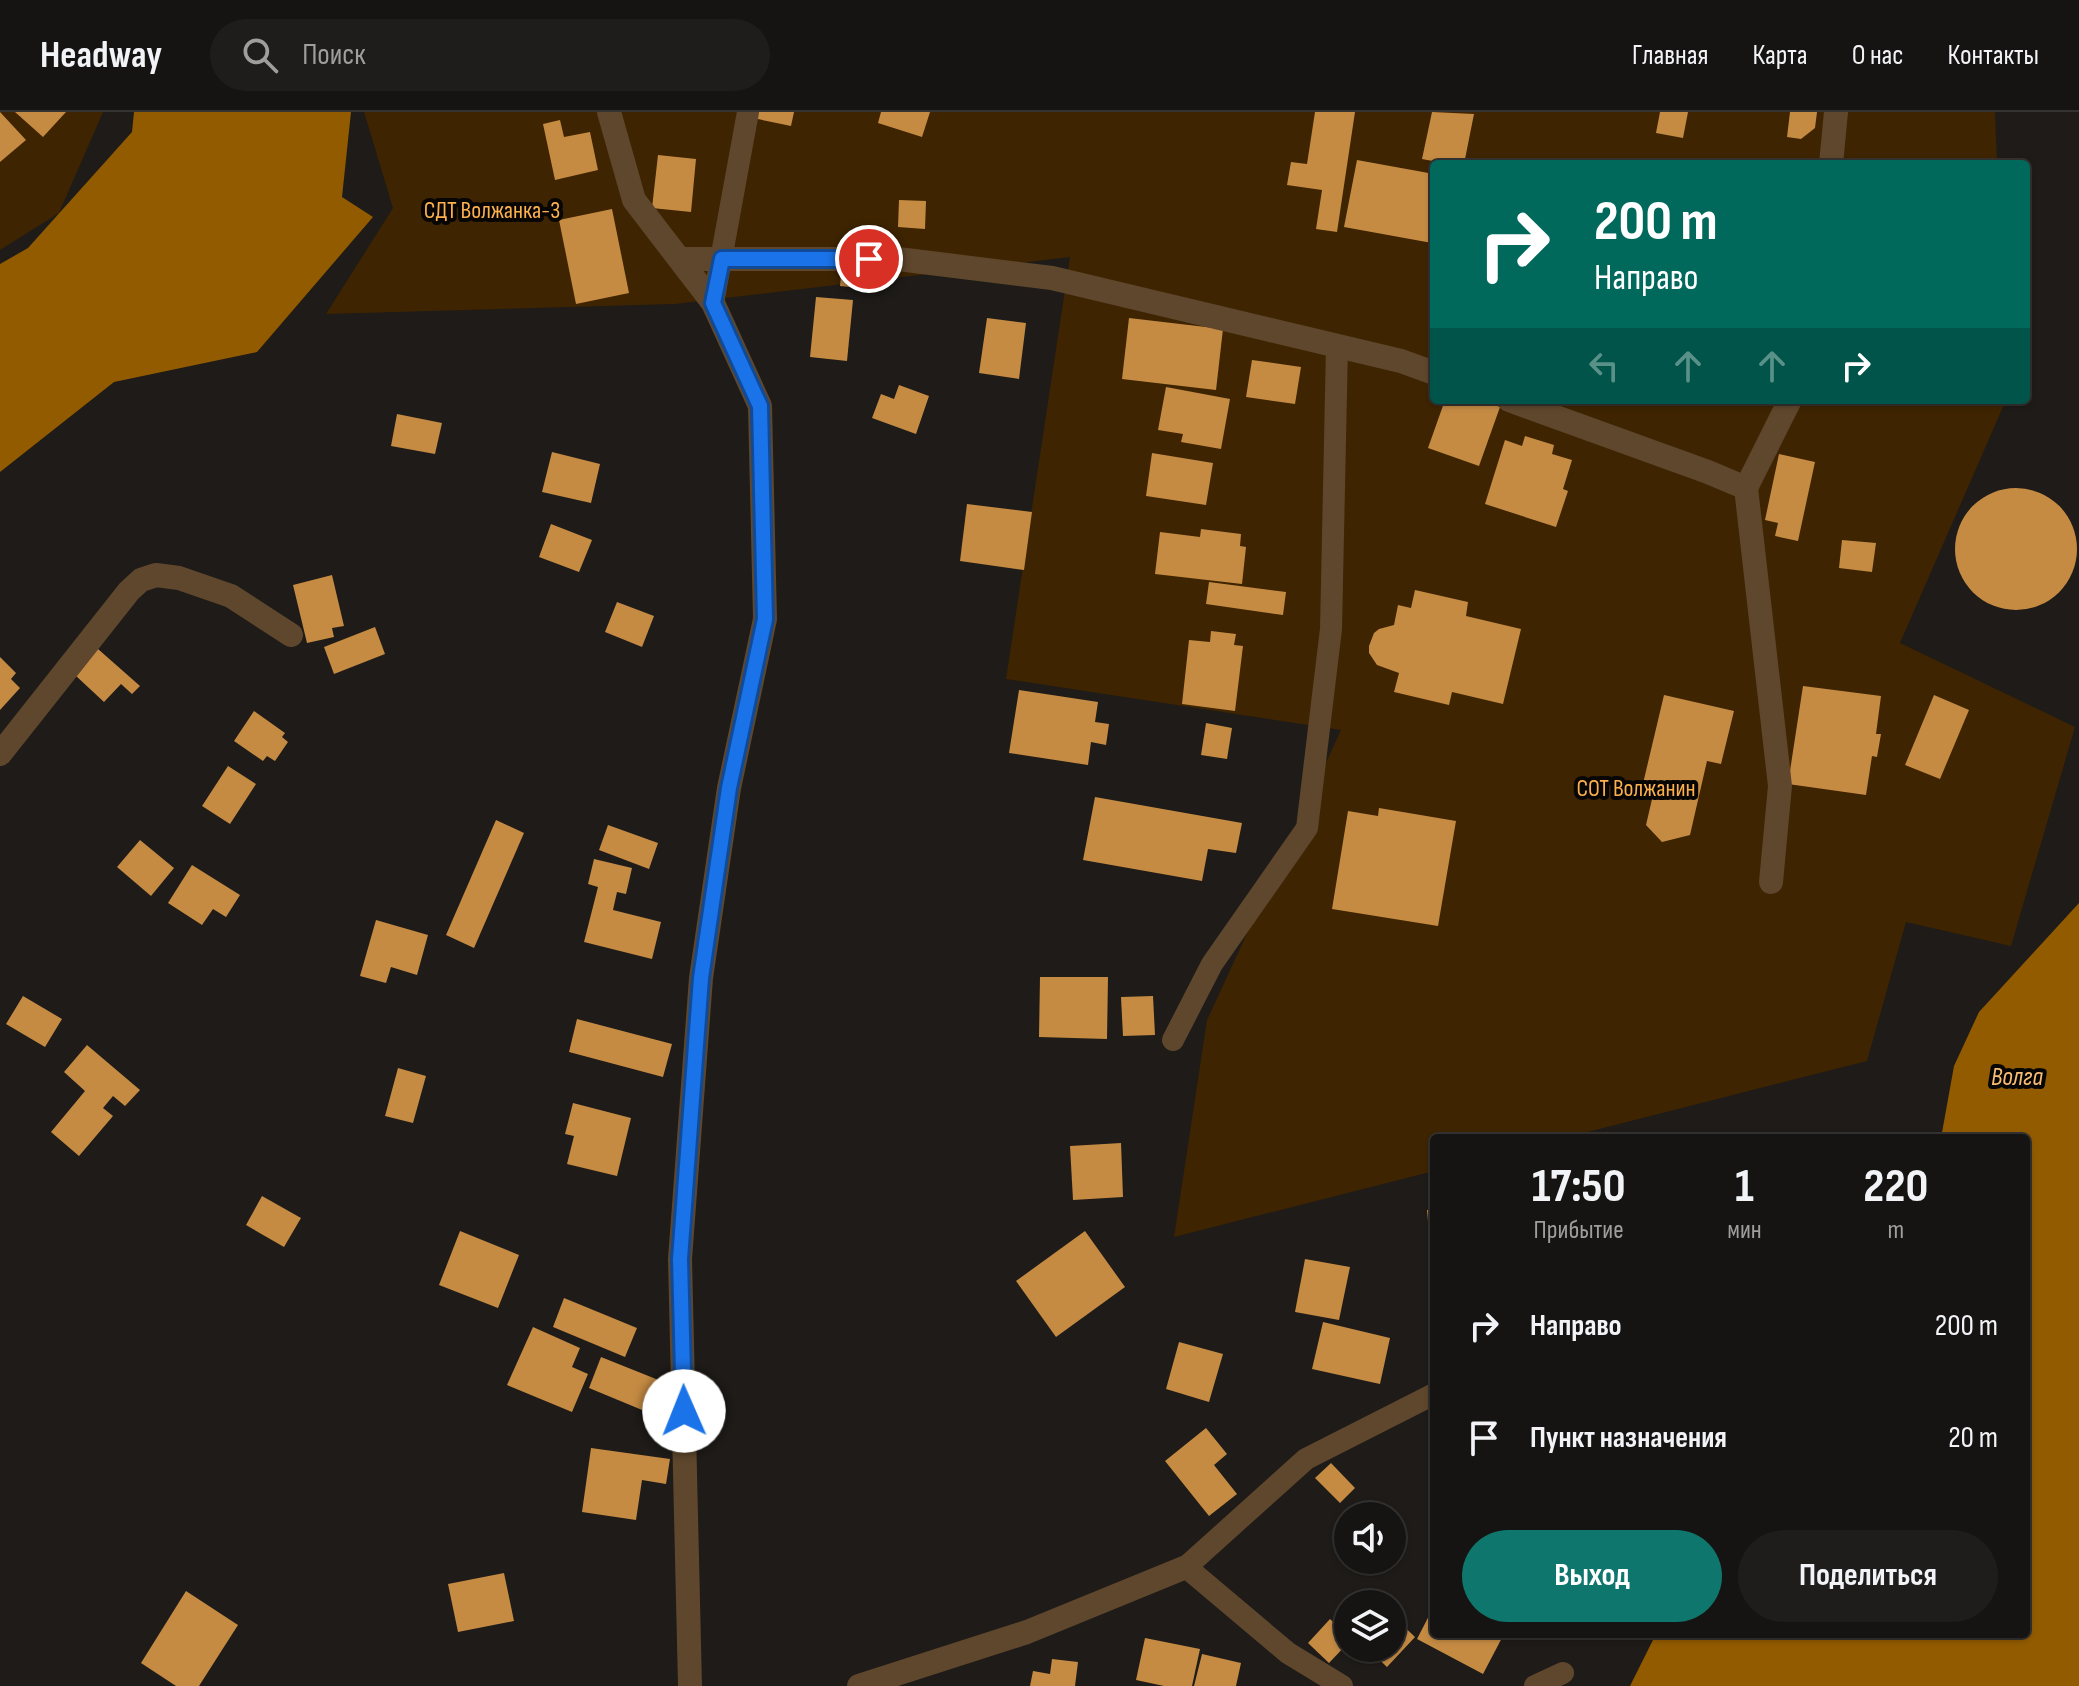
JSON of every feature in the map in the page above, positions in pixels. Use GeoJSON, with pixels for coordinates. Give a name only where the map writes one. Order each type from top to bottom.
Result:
{"type":"FeatureCollection","features":[{"type":"Feature","properties":{"kind":"street"},"geometry":{"type":"LineString","coordinates":[[609,112],[634,200],[713,303],[760,406],[765,619],[729,788],[701,978],[680,1259],[690,1686]]}},
{"type":"Feature","properties":{"kind":"street"},"geometry":{"type":"LineString","coordinates":[[1831,160],[1836,112]]}},
{"type":"Feature","properties":{"kind":"street"},"geometry":{"type":"LineString","coordinates":[[680,259],[898,259],[1052,278],[1401,361],[1430,372]]}},
{"type":"Feature","properties":{"kind":"street"},"geometry":{"type":"LineString","coordinates":[[1520,404],[1746,488]]}},
{"type":"Feature","properties":{"kind":"street"},"geometry":{"type":"LineString","coordinates":[[1771,882],[1780,786],[1746,488],[1788,404]]}},
{"type":"Feature","properties":{"kind":"street"},"geometry":{"type":"LineString","coordinates":[[0,754],[141,580],[156,575],[179,578],[231,596],[291,635]]}},
{"type":"Feature","properties":{"kind":"street"},"geometry":{"type":"LineString","coordinates":[[859,1686],[1027,1632],[1186,1567]]}},
{"type":"Feature","properties":{"kind":"lane"},"geometry":{"type":"LineString","coordinates":[[713,303],[748,112]]}},
{"type":"Feature","properties":{"kind":"lane"},"geometry":{"type":"LineString","coordinates":[[1173,1040],[1212,964],[1307,828],[1331,629],[1337,346]]}},
{"type":"Feature","properties":{"kind":"lane"},"geometry":{"type":"LineString","coordinates":[[1342,1686],[1288,1653],[1186,1567],[1306,1459],[1430,1396]]}},
{"type":"Feature","properties":{"kind":"lane"},"geometry":{"type":"LineString","coordinates":[[1535,1686],[1563,1673]]}},
{"type":"Feature","properties":{"kind":"green space"},"geometry":{"type":"Polygon","coordinates":[[[0,112],[103,112],[59,213],[0,250],[0,112]]]}},
{"type":"Feature","properties":{"kind":"green space","name":"СОТ Волжанин"},"geometry":{"type":"Polygon","coordinates":[[[364,112],[1995,112],[1997,160],[1430,160],[1430,404],[2004,404],[1900,643],[2075,727],[2011,946],[1906,922],[1867,1061],[1580,1134],[1430,1134],[1430,1172],[1174,1237],[1207,1020],[1341,730],[1006,679],[1070,257],[675,304],[326,314],[393,208],[364,112]]]}},
{"type":"Feature","properties":{"kind":"water"},"geometry":{"type":"Polygon","coordinates":[[[134,112],[351,112],[342,197],[373,217],[257,352],[114,382],[0,472],[0,264],[28,248],[132,132],[134,112]]]}},
{"type":"Feature","properties":{"kind":"water","name":"Волга"},"geometry":{"type":"Polygon","coordinates":[[[2079,903],[2079,1686],[1630,1686],[1654,1638],[2030,1638],[2030,1134],[1942,1134],[1954,1066],[1979,1012],[2079,903]]]}},
{"type":"Feature","properties":{"kind":"building"},"geometry":{"type":"Polygon","coordinates":[[[0,112],[26,140],[0,162],[0,112]]]}},
{"type":"Feature","properties":{"kind":"building"},"geometry":{"type":"Polygon","coordinates":[[[15,112],[66,112],[43,137],[15,112]]]}},
{"type":"Feature","properties":{"kind":"building"},"geometry":{"type":"Polygon","coordinates":[[[754,112],[794,112],[791,126],[753,118],[754,112]]]}},
{"type":"Feature","properties":{"kind":"building"},"geometry":{"type":"Polygon","coordinates":[[[881,112],[930,112],[922,137],[878,123],[881,112]]]}},
{"type":"Feature","properties":{"kind":"building"},"geometry":{"type":"Polygon","coordinates":[[[1315,112],[1355,112],[1337,232],[1316,229],[1322,190],[1287,185],[1291,162],[1307,164],[1315,112]]]}},
{"type":"Feature","properties":{"kind":"building"},"geometry":{"type":"Polygon","coordinates":[[[1432,112],[1474,114],[1465,160],[1422,159],[1432,112]]]}},
{"type":"Feature","properties":{"kind":"building"},"geometry":{"type":"Polygon","coordinates":[[[1660,112],[1688,112],[1683,138],[1656,133],[1660,112]]]}},
{"type":"Feature","properties":{"kind":"building"},"geometry":{"type":"Polygon","coordinates":[[[1790,112],[1817,112],[1815,128],[1801,139],[1787,137],[1790,112]]]}},
{"type":"Feature","properties":{"kind":"building"},"geometry":{"type":"Polygon","coordinates":[[[560,120],[564,137],[590,132],[598,170],[555,180],[543,124],[560,120]]]}},
{"type":"Feature","properties":{"kind":"building"},"geometry":{"type":"Polygon","coordinates":[[[658,155],[696,159],[691,212],[652,208],[658,155]]]}},
{"type":"Feature","properties":{"kind":"building"},"geometry":{"type":"Polygon","coordinates":[[[1357,160],[1430,173],[1430,243],[1344,227],[1357,160]]]}},
{"type":"Feature","properties":{"kind":"building"},"geometry":{"type":"Polygon","coordinates":[[[899,200],[926,201],[925,229],[898,227],[899,200]]]}},
{"type":"Feature","properties":{"kind":"building"},"geometry":{"type":"Polygon","coordinates":[[[612,209],[629,293],[576,304],[559,220],[612,209]]]}},
{"type":"Feature","properties":{"kind":"building"},"geometry":{"type":"Polygon","coordinates":[[[842,266],[880,270],[879,290],[840,286],[842,266]]]}},
{"type":"Feature","properties":{"kind":"building"},"geometry":{"type":"Polygon","coordinates":[[[816,297],[853,300],[847,361],[810,357],[816,297]]]}},
{"type":"Feature","properties":{"kind":"building"},"geometry":{"type":"Polygon","coordinates":[[[987,318],[1026,323],[1019,379],[979,373],[987,318]]]}},
{"type":"Feature","properties":{"kind":"building"},"geometry":{"type":"Polygon","coordinates":[[[1129,318],[1223,329],[1216,390],[1122,379],[1129,318]]]}},
{"type":"Feature","properties":{"kind":"building"},"geometry":{"type":"Polygon","coordinates":[[[1252,360],[1301,367],[1295,404],[1246,397],[1252,360]]]}},
{"type":"Feature","properties":{"kind":"building"},"geometry":{"type":"Polygon","coordinates":[[[899,385],[929,396],[916,434],[872,418],[881,394],[894,399],[899,385]]]}},
{"type":"Feature","properties":{"kind":"building"},"geometry":{"type":"Polygon","coordinates":[[[1166,387],[1230,399],[1221,449],[1181,442],[1183,434],[1158,430],[1166,387]]]}},
{"type":"Feature","properties":{"kind":"building"},"geometry":{"type":"Polygon","coordinates":[[[1444,404],[1491,404],[1500,407],[1479,466],[1428,448],[1444,404]]]}},
{"type":"Feature","properties":{"kind":"building"},"geometry":{"type":"Polygon","coordinates":[[[397,414],[442,423],[435,454],[391,446],[397,414]]]}},
{"type":"Feature","properties":{"kind":"building"},"geometry":{"type":"Polygon","coordinates":[[[1525,436],[1554,445],[1552,454],[1572,460],[1563,489],[1568,491],[1556,527],[1485,504],[1505,440],[1522,446],[1525,436]]]}},
{"type":"Feature","properties":{"kind":"building"},"geometry":{"type":"Polygon","coordinates":[[[552,452],[600,464],[591,503],[542,492],[552,452]]]}},
{"type":"Feature","properties":{"kind":"building"},"geometry":{"type":"Polygon","coordinates":[[[1152,453],[1213,463],[1206,505],[1146,496],[1152,453]]]}},
{"type":"Feature","properties":{"kind":"building"},"geometry":{"type":"Polygon","coordinates":[[[1779,454],[1815,462],[1798,541],[1775,536],[1778,523],[1765,520],[1779,454]]]}},
{"type":"Feature","properties":{"kind":"building"},"geometry":{"type":"Polygon","coordinates":[[[2016,488],[2039,492],[2059,506],[2073,526],[2077,549],[2073,572],[2059,592],[2039,606],[2016,610],[1993,606],[1973,592],[1959,572],[1955,549],[1959,526],[1973,506],[1993,492],[2016,488]]]}},
{"type":"Feature","properties":{"kind":"building"},"geometry":{"type":"Polygon","coordinates":[[[967,504],[1032,512],[1024,570],[960,561],[967,504]]]}},
{"type":"Feature","properties":{"kind":"building"},"geometry":{"type":"Polygon","coordinates":[[[551,524],[592,540],[579,572],[539,557],[551,524]]]}},
{"type":"Feature","properties":{"kind":"building"},"geometry":{"type":"Polygon","coordinates":[[[1201,529],[1241,534],[1240,546],[1246,547],[1242,584],[1155,574],[1160,532],[1200,537],[1201,529]]]}},
{"type":"Feature","properties":{"kind":"building"},"geometry":{"type":"Polygon","coordinates":[[[1842,540],[1876,543],[1872,572],[1839,568],[1842,540]]]}},
{"type":"Feature","properties":{"kind":"building"},"geometry":{"type":"Polygon","coordinates":[[[332,575],[344,626],[332,628],[334,637],[307,643],[293,585],[332,575]]]}},
{"type":"Feature","properties":{"kind":"building"},"geometry":{"type":"Polygon","coordinates":[[[1209,582],[1286,592],[1283,615],[1206,604],[1209,582]]]}},
{"type":"Feature","properties":{"kind":"building"},"geometry":{"type":"Polygon","coordinates":[[[1415,590],[1468,602],[1466,616],[1521,629],[1503,704],[1452,692],[1449,705],[1394,692],[1399,673],[1377,665],[1369,653],[1369,646],[1374,633],[1394,625],[1398,605],[1411,608],[1415,590]]]}},
{"type":"Feature","properties":{"kind":"building"},"geometry":{"type":"Polygon","coordinates":[[[617,602],[654,616],[642,647],[605,632],[617,602]]]}},
{"type":"Feature","properties":{"kind":"building"},"geometry":{"type":"Polygon","coordinates":[[[375,627],[385,654],[334,674],[324,647],[375,627]]]}},
{"type":"Feature","properties":{"kind":"building"},"geometry":{"type":"Polygon","coordinates":[[[1211,631],[1236,634],[1234,645],[1243,646],[1235,711],[1182,704],[1189,640],[1210,642],[1211,631]]]}},
{"type":"Feature","properties":{"kind":"building"},"geometry":{"type":"Polygon","coordinates":[[[98,649],[140,686],[132,694],[121,684],[104,702],[75,675],[98,649]]]}},
{"type":"Feature","properties":{"kind":"building"},"geometry":{"type":"Polygon","coordinates":[[[0,657],[16,673],[11,679],[20,688],[0,710],[0,657]]]}},
{"type":"Feature","properties":{"kind":"building"},"geometry":{"type":"Polygon","coordinates":[[[1803,686],[1881,696],[1876,734],[1881,734],[1877,757],[1872,756],[1866,795],[1788,784],[1803,686]]]}},
{"type":"Feature","properties":{"kind":"building"},"geometry":{"type":"Polygon","coordinates":[[[1019,690],[1098,702],[1095,722],[1109,724],[1106,745],[1091,742],[1088,765],[1009,753],[1019,690]]]}},
{"type":"Feature","properties":{"kind":"building"},"geometry":{"type":"Polygon","coordinates":[[[1664,695],[1734,711],[1721,764],[1707,761],[1690,835],[1662,842],[1646,825],[1653,795],[1641,792],[1664,695]]]}},
{"type":"Feature","properties":{"kind":"building"},"geometry":{"type":"Polygon","coordinates":[[[1934,695],[1969,710],[1940,779],[1905,765],[1934,695]]]}},
{"type":"Feature","properties":{"kind":"building"},"geometry":{"type":"Polygon","coordinates":[[[254,711],[285,733],[282,737],[288,742],[275,761],[267,756],[263,761],[234,741],[254,711]]]}},
{"type":"Feature","properties":{"kind":"building"},"geometry":{"type":"Polygon","coordinates":[[[1206,723],[1232,728],[1227,759],[1201,755],[1206,723]]]}},
{"type":"Feature","properties":{"kind":"building"},"geometry":{"type":"Polygon","coordinates":[[[228,766],[256,784],[230,824],[202,806],[228,766]]]}},
{"type":"Feature","properties":{"kind":"building"},"geometry":{"type":"Polygon","coordinates":[[[1095,797],[1242,823],[1236,853],[1208,849],[1202,881],[1083,860],[1095,797]]]}},
{"type":"Feature","properties":{"kind":"building"},"geometry":{"type":"Polygon","coordinates":[[[1379,808],[1456,821],[1438,926],[1332,909],[1348,811],[1378,816],[1379,808]]]}},
{"type":"Feature","properties":{"kind":"building"},"geometry":{"type":"Polygon","coordinates":[[[496,820],[524,833],[474,948],[446,935],[496,820]]]}},
{"type":"Feature","properties":{"kind":"building"},"geometry":{"type":"Polygon","coordinates":[[[608,825],[658,843],[649,869],[599,850],[608,825]]]}},
{"type":"Feature","properties":{"kind":"building"},"geometry":{"type":"Polygon","coordinates":[[[140,840],[174,868],[151,896],[117,867],[140,840]]]}},
{"type":"Feature","properties":{"kind":"building"},"geometry":{"type":"Polygon","coordinates":[[[594,859],[632,868],[626,894],[617,892],[613,910],[661,922],[652,959],[584,942],[598,887],[588,884],[594,859]]]}},
{"type":"Feature","properties":{"kind":"building"},"geometry":{"type":"Polygon","coordinates":[[[192,865],[240,895],[226,917],[213,909],[202,925],[168,903],[192,865]]]}},
{"type":"Feature","properties":{"kind":"building"},"geometry":{"type":"Polygon","coordinates":[[[376,920],[428,935],[417,975],[391,967],[386,983],[360,976],[376,920]]]}},
{"type":"Feature","properties":{"kind":"building"},"geometry":{"type":"Polygon","coordinates":[[[1040,977],[1108,977],[1107,1039],[1039,1037],[1040,977]]]}},
{"type":"Feature","properties":{"kind":"building"},"geometry":{"type":"Polygon","coordinates":[[[23,996],[62,1019],[45,1047],[6,1024],[23,996]]]}},
{"type":"Feature","properties":{"kind":"building"},"geometry":{"type":"Polygon","coordinates":[[[1153,996],[1155,1035],[1123,1036],[1121,997],[1153,996]]]}},
{"type":"Feature","properties":{"kind":"building"},"geometry":{"type":"Polygon","coordinates":[[[577,1019],[672,1044],[663,1077],[569,1052],[577,1019]]]}},
{"type":"Feature","properties":{"kind":"building"},"geometry":{"type":"Polygon","coordinates":[[[87,1045],[140,1090],[125,1106],[113,1096],[103,1108],[113,1116],[79,1156],[51,1132],[85,1091],[64,1072],[87,1045]]]}},
{"type":"Feature","properties":{"kind":"building"},"geometry":{"type":"Polygon","coordinates":[[[398,1068],[426,1076],[413,1123],[385,1116],[398,1068]]]}},
{"type":"Feature","properties":{"kind":"building"},"geometry":{"type":"Polygon","coordinates":[[[573,1103],[631,1118],[617,1176],[567,1164],[574,1136],[565,1134],[573,1103]]]}},
{"type":"Feature","properties":{"kind":"building"},"geometry":{"type":"Polygon","coordinates":[[[1121,1143],[1123,1197],[1073,1200],[1070,1146],[1121,1143]]]}},
{"type":"Feature","properties":{"kind":"building"},"geometry":{"type":"Polygon","coordinates":[[[262,1196],[301,1218],[284,1247],[246,1225],[262,1196]]]}},
{"type":"Feature","properties":{"kind":"building"},"geometry":{"type":"Polygon","coordinates":[[[1427,1210],[1430,1210],[1430,1243],[1427,1210]]]}},
{"type":"Feature","properties":{"kind":"building"},"geometry":{"type":"Polygon","coordinates":[[[460,1231],[519,1255],[498,1308],[439,1285],[460,1231]]]}},
{"type":"Feature","properties":{"kind":"building"},"geometry":{"type":"Polygon","coordinates":[[[1085,1231],[1125,1287],[1056,1337],[1016,1281],[1085,1231]]]}},
{"type":"Feature","properties":{"kind":"building"},"geometry":{"type":"Polygon","coordinates":[[[1305,1259],[1350,1267],[1339,1320],[1295,1312],[1305,1259]]]}},
{"type":"Feature","properties":{"kind":"building"},"geometry":{"type":"Polygon","coordinates":[[[564,1298],[637,1328],[625,1357],[553,1327],[564,1298]]]}},
{"type":"Feature","properties":{"kind":"building"},"geometry":{"type":"Polygon","coordinates":[[[1323,1322],[1390,1338],[1380,1384],[1312,1369],[1323,1322]]]}},
{"type":"Feature","properties":{"kind":"building"},"geometry":{"type":"Polygon","coordinates":[[[533,1327],[580,1348],[572,1367],[588,1374],[572,1412],[507,1385],[533,1327]]]}},
{"type":"Feature","properties":{"kind":"building"},"geometry":{"type":"Polygon","coordinates":[[[1179,1342],[1223,1354],[1209,1402],[1166,1389],[1179,1342]]]}},
{"type":"Feature","properties":{"kind":"building"},"geometry":{"type":"Polygon","coordinates":[[[601,1357],[671,1385],[659,1417],[589,1388],[601,1357]]]}},
{"type":"Feature","properties":{"kind":"building"},"geometry":{"type":"Polygon","coordinates":[[[1206,1428],[1227,1454],[1214,1465],[1237,1494],[1209,1516],[1165,1461],[1206,1428]]]}},
{"type":"Feature","properties":{"kind":"building"},"geometry":{"type":"Polygon","coordinates":[[[591,1448],[670,1459],[666,1484],[642,1480],[636,1520],[582,1512],[591,1448]]]}},
{"type":"Feature","properties":{"kind":"building"},"geometry":{"type":"Polygon","coordinates":[[[1331,1463],[1355,1488],[1339,1502],[1315,1478],[1331,1463]]]}},
{"type":"Feature","properties":{"kind":"building"},"geometry":{"type":"Polygon","coordinates":[[[504,1573],[514,1621],[458,1632],[448,1584],[504,1573]]]}},
{"type":"Feature","properties":{"kind":"building"},"geometry":{"type":"Polygon","coordinates":[[[186,1591],[238,1625],[199,1686],[176,1686],[141,1663],[186,1591]]]}},
{"type":"Feature","properties":{"kind":"building"},"geometry":{"type":"Polygon","coordinates":[[[1430,1614],[1430,1638],[1502,1638],[1483,1674],[1417,1639],[1430,1614]]]}},
{"type":"Feature","properties":{"kind":"building"},"geometry":{"type":"Polygon","coordinates":[[[1330,1619],[1334,1623],[1334,1658],[1329,1663],[1308,1643],[1330,1619]]]}},
{"type":"Feature","properties":{"kind":"building"},"geometry":{"type":"Polygon","coordinates":[[[1406,1628],[1415,1637],[1406,1647],[1406,1628]]]}},
{"type":"Feature","properties":{"kind":"building"},"geometry":{"type":"Polygon","coordinates":[[[1145,1638],[1200,1649],[1192,1686],[1164,1686],[1136,1680],[1145,1638]]]}},
{"type":"Feature","properties":{"kind":"building"},"geometry":{"type":"Polygon","coordinates":[[[1202,1654],[1241,1663],[1236,1686],[1194,1686],[1202,1654]]]}},
{"type":"Feature","properties":{"kind":"building"},"geometry":{"type":"Polygon","coordinates":[[[1052,1659],[1078,1662],[1075,1686],[1030,1686],[1033,1671],[1050,1674],[1052,1659]]]}},
{"type":"Feature","properties":{"kind":"route"},"geometry":{"type":"LineString","coordinates":[[684,1411],[680,1259],[701,978],[729,788],[765,619],[760,406],[713,303],[722,259],[869,259]]}},
{"type":"Feature","properties":{"kind":"park label","name":"СДТ Волжанка-3"},"geometry":{"type":"Point","coordinates":[492,210]}}]}
